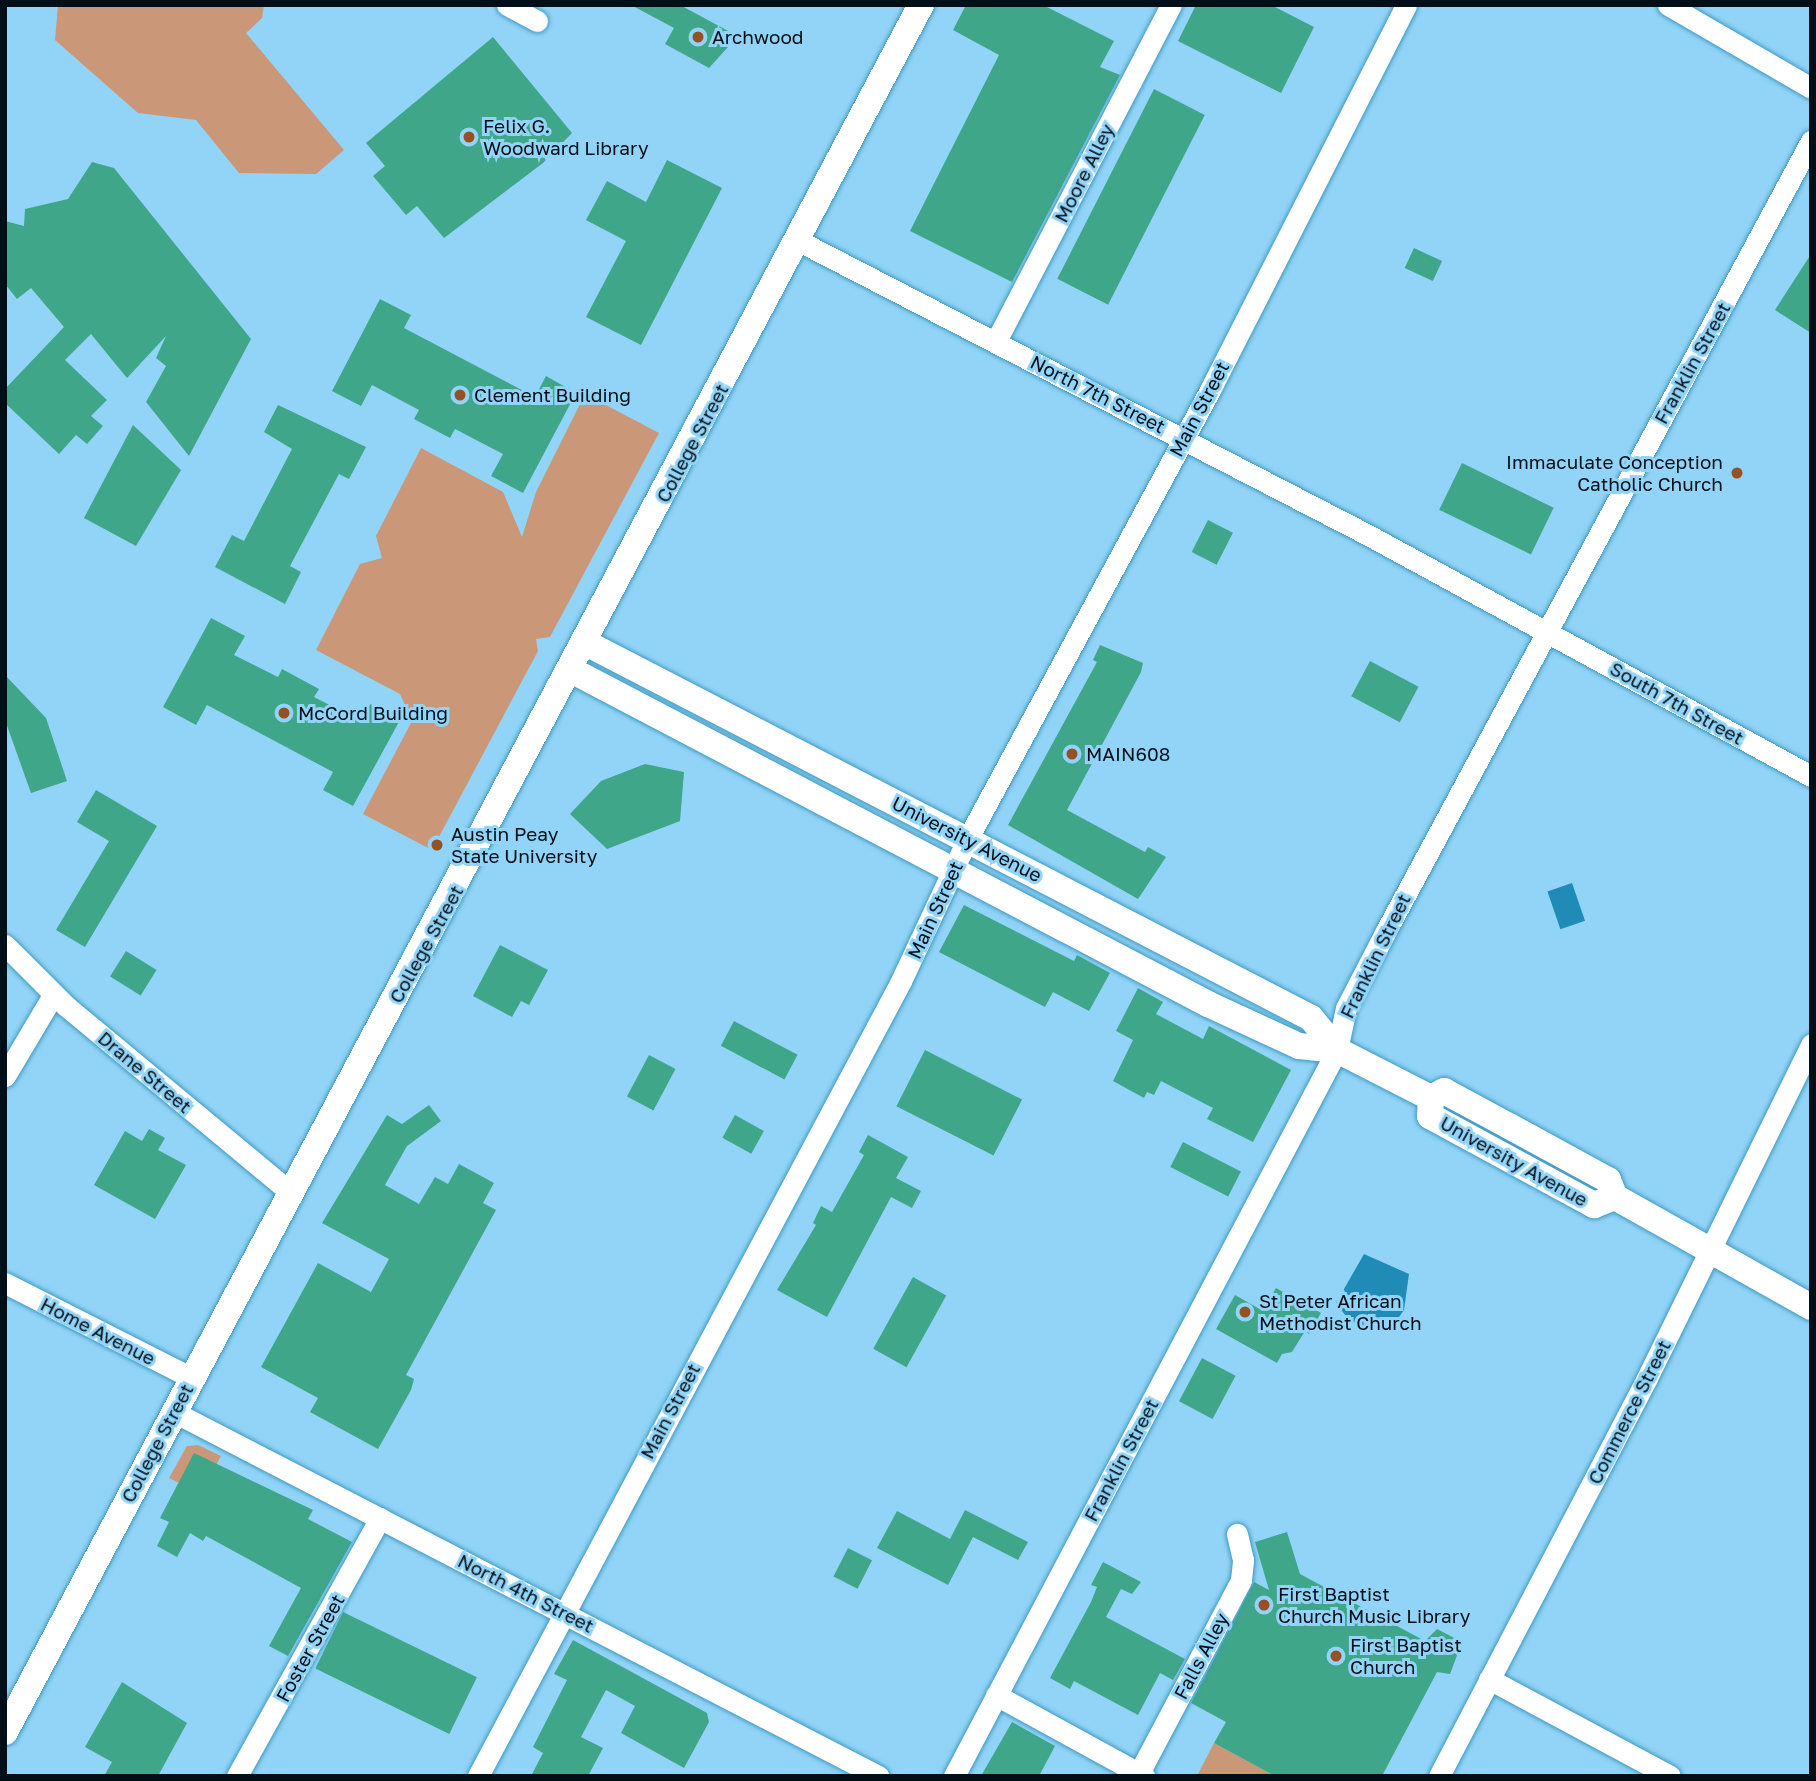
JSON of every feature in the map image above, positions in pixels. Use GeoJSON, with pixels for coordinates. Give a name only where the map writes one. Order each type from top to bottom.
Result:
{"type":"FeatureCollection","features":[{"type":"Feature","properties":{"kind":"main road","name":"College Street"},"geometry":{"type":"LineString","coordinates":[[5,1732],[290,1192],[586,643],[921,5]]}},
{"type":"Feature","properties":{"kind":"main road","name":"University Avenue"},"geometry":{"type":"LineString","coordinates":[[586,643],[1311,1017],[1337,1050]]}},
{"type":"Feature","properties":{"kind":"main road","name":"University Avenue"},"geometry":{"type":"LineString","coordinates":[[571,670],[1208,1004],[1299,1046],[1337,1050],[1431,1098],[1444,1091],[1608,1180],[1615,1197],[1811,1307]]}},
{"type":"Feature","properties":{"kind":"street"},"geometry":{"type":"LineString","coordinates":[[507,5],[537,21]]}},
{"type":"Feature","properties":{"kind":"street","name":"Moore Alley"},"geometry":{"type":"LineString","coordinates":[[996,341],[1171,5]]}},
{"type":"Feature","properties":{"kind":"street","name":"Main Street"},"geometry":{"type":"LineString","coordinates":[[478,1776],[907,970],[968,838],[1184,439],[1406,5]]}},
{"type":"Feature","properties":{"kind":"street"},"geometry":{"type":"LineString","coordinates":[[1668,5],[1811,88]]}},
{"type":"Feature","properties":{"kind":"street","name":"Franklin Street"},"geometry":{"type":"LineString","coordinates":[[954,1776],[1337,1050],[1346,1008],[1544,630],[1811,141]]}},
{"type":"Feature","properties":{"kind":"street","name":"North 7th Street"},"geometry":{"type":"LineString","coordinates":[[799,241],[1184,439],[1544,630]]}},
{"type":"Feature","properties":{"kind":"street","name":"South 7th Street"},"geometry":{"type":"LineString","coordinates":[[1544,630],[1811,776]]}},
{"type":"Feature","properties":{"kind":"street","name":"Drane Street"},"geometry":{"type":"LineString","coordinates":[[5,945],[53,995],[290,1192]]}},
{"type":"Feature","properties":{"kind":"street"},"geometry":{"type":"LineString","coordinates":[[5,1076],[53,995]]}},
{"type":"Feature","properties":{"kind":"street","name":"Commerce Street"},"geometry":{"type":"LineString","coordinates":[[1439,1776],[1811,1044]]}},
{"type":"Feature","properties":{"kind":"street","name":"Home Avenue"},"geometry":{"type":"LineString","coordinates":[[5,1283],[192,1378]]}},
{"type":"Feature","properties":{"kind":"street","name":"North 4th Street"},"geometry":{"type":"LineString","coordinates":[[174,1412],[878,1776]]}},
{"type":"Feature","properties":{"kind":"street","name":"Foster Street"},"geometry":{"type":"LineString","coordinates":[[237,1776],[380,1518]]}},
{"type":"Feature","properties":{"kind":"street","name":"Falls Alley"},"geometry":{"type":"LineString","coordinates":[[1142,1774],[1241,1580],[1243,1560],[1237,1534]]}},
{"type":"Feature","properties":{"kind":"street"},"geometry":{"type":"LineString","coordinates":[[1489,1679],[1670,1776]]}},
{"type":"Feature","properties":{"kind":"street"},"geometry":{"type":"LineString","coordinates":[[996,1695],[1142,1774]]}},
{"type":"Feature","properties":{"kind":"shaded area"},"geometry":{"type":"Polygon","coordinates":[[[58,5],[264,5],[262,18],[246,33],[344,150],[316,174],[239,173],[196,120],[138,113],[55,40],[58,5]]]}},
{"type":"Feature","properties":{"kind":"shaded area"},"geometry":{"type":"Polygon","coordinates":[[[585,394],[659,433],[550,637],[536,639],[538,651],[432,850],[363,814],[412,721],[400,694],[316,650],[360,564],[382,558],[376,536],[421,448],[503,492],[522,537],[536,492],[585,394]]]}},
{"type":"Feature","properties":{"kind":"shaded area"},"geometry":{"type":"Polygon","coordinates":[[[198,1445],[221,1456],[216,1465],[179,1483],[169,1478],[187,1446],[198,1445]]]}},
{"type":"Feature","properties":{"kind":"shaded area"},"geometry":{"type":"Polygon","coordinates":[[[1214,1743],[1275,1776],[1197,1776],[1214,1743]]]}},
{"type":"Feature","properties":{"kind":"water"},"geometry":{"type":"Polygon","coordinates":[[[1572,883],[1585,921],[1560,929],[1547,891],[1572,883]]]}},
{"type":"Feature","properties":{"kind":"water"},"geometry":{"type":"Polygon","coordinates":[[[1364,1254],[1409,1274],[1404,1310],[1394,1324],[1376,1331],[1349,1320],[1336,1303],[1364,1254]]]}},
{"type":"Feature","properties":{"kind":"building","name":"Archwood"},"geometry":{"type":"Polygon","coordinates":[[[631,5],[680,5],[730,32],[724,43],[729,46],[709,68],[665,44],[674,28],[631,5]]]}},
{"type":"Feature","properties":{"kind":"building"},"geometry":{"type":"Polygon","coordinates":[[[966,5],[1043,5],[1114,41],[1100,67],[1120,75],[1012,282],[910,231],[999,55],[953,30],[966,5]]]}},
{"type":"Feature","properties":{"kind":"building"},"geometry":{"type":"Polygon","coordinates":[[[1196,5],[1271,5],[1314,27],[1281,93],[1178,41],[1196,5]]]}},
{"type":"Feature","properties":{"kind":"building","name":"Felix G. Woodward Library"},"geometry":{"type":"Polygon","coordinates":[[[493,37],[572,133],[543,163],[444,238],[417,206],[406,215],[373,176],[385,166],[366,143],[493,37]]]}},
{"type":"Feature","properties":{"kind":"building"},"geometry":{"type":"Polygon","coordinates":[[[1154,89],[1205,115],[1108,305],[1057,279],[1154,89]]]}},
{"type":"Feature","properties":{"kind":"building"},"geometry":{"type":"Polygon","coordinates":[[[667,160],[722,188],[641,345],[586,317],[626,241],[586,220],[607,181],[646,202],[667,160]]]}},
{"type":"Feature","properties":{"kind":"building"},"geometry":{"type":"Polygon","coordinates":[[[92,162],[114,168],[251,339],[189,456],[146,402],[166,366],[156,358],[166,336],[127,378],[91,334],[65,360],[107,400],[91,416],[103,426],[87,444],[76,435],[59,454],[5,403],[5,389],[64,327],[31,288],[17,299],[5,284],[5,221],[24,226],[25,209],[68,199],[92,162]]]}},
{"type":"Feature","properties":{"kind":"building"},"geometry":{"type":"Polygon","coordinates":[[[1414,248],[1442,261],[1433,281],[1405,268],[1414,248]]]}},
{"type":"Feature","properties":{"kind":"building"},"geometry":{"type":"Polygon","coordinates":[[[1811,254],[1811,333],[1775,310],[1811,254]]]}},
{"type":"Feature","properties":{"kind":"building","name":"Clement Building"},"geometry":{"type":"Polygon","coordinates":[[[380,299],[411,315],[404,328],[535,397],[546,376],[576,393],[523,493],[491,476],[503,454],[455,429],[450,438],[414,419],[419,410],[372,385],[361,406],[332,391],[380,299]]]}},
{"type":"Feature","properties":{"kind":"building"},"geometry":{"type":"Polygon","coordinates":[[[278,405],[366,447],[349,479],[339,474],[290,566],[301,572],[285,604],[215,567],[232,535],[244,541],[292,449],[264,432],[278,405]]]}},
{"type":"Feature","properties":{"kind":"building"},"geometry":{"type":"Polygon","coordinates":[[[133,425],[181,470],[136,546],[84,518],[133,425]]]}},
{"type":"Feature","properties":{"kind":"building"},"geometry":{"type":"Polygon","coordinates":[[[1462,463],[1554,508],[1531,554],[1439,510],[1462,463]]]}},
{"type":"Feature","properties":{"kind":"building"},"geometry":{"type":"Polygon","coordinates":[[[1208,520],[1233,533],[1217,565],[1192,552],[1208,520]]]}},
{"type":"Feature","properties":{"kind":"building","name":"McCord Building"},"geometry":{"type":"Polygon","coordinates":[[[211,618],[245,636],[234,655],[278,677],[282,669],[319,689],[314,697],[361,721],[370,704],[400,720],[353,806],[323,790],[333,772],[207,705],[196,725],[163,707],[211,618]]]}},
{"type":"Feature","properties":{"kind":"building","name":"MAIN608"},"geometry":{"type":"Polygon","coordinates":[[[1100,645],[1143,663],[1141,672],[1067,810],[1145,852],[1148,847],[1166,857],[1138,899],[1008,825],[1097,662],[1093,660],[1100,645]]]}},
{"type":"Feature","properties":{"kind":"building"},"geometry":{"type":"Polygon","coordinates":[[[1370,661],[1419,687],[1400,722],[1351,696],[1370,661]]]}},
{"type":"Feature","properties":{"kind":"building"},"geometry":{"type":"Polygon","coordinates":[[[5,675],[46,718],[67,781],[31,793],[5,720],[5,675]]]}},
{"type":"Feature","properties":{"kind":"building"},"geometry":{"type":"Polygon","coordinates":[[[645,764],[684,772],[680,821],[607,849],[570,814],[601,781],[645,764]]]}},
{"type":"Feature","properties":{"kind":"building"},"geometry":{"type":"Polygon","coordinates":[[[96,790],[157,826],[85,947],[56,930],[109,841],[77,822],[96,790]]]}},
{"type":"Feature","properties":{"kind":"building"},"geometry":{"type":"Polygon","coordinates":[[[964,905],[1074,961],[1077,955],[1110,973],[1089,1011],[1053,992],[1045,1007],[939,952],[964,905]]]}},
{"type":"Feature","properties":{"kind":"building"},"geometry":{"type":"Polygon","coordinates":[[[500,945],[548,970],[529,1005],[521,1001],[512,1017],[473,996],[500,945]]]}},
{"type":"Feature","properties":{"kind":"building"},"geometry":{"type":"Polygon","coordinates":[[[126,951],[157,970],[141,996],[110,976],[126,951]]]}},
{"type":"Feature","properties":{"kind":"building"},"geometry":{"type":"Polygon","coordinates":[[[1138,988],[1163,1002],[1156,1014],[1203,1039],[1209,1026],[1291,1070],[1253,1142],[1207,1119],[1213,1108],[1161,1081],[1154,1095],[1147,1092],[1144,1098],[1113,1081],[1133,1040],[1116,1031],[1138,988]]]}},
{"type":"Feature","properties":{"kind":"building"},"geometry":{"type":"Polygon","coordinates":[[[734,1021],[798,1055],[784,1080],[721,1046],[734,1021]]]}},
{"type":"Feature","properties":{"kind":"building"},"geometry":{"type":"Polygon","coordinates":[[[925,1050],[1022,1099],[994,1156],[896,1106],[925,1050]]]}},
{"type":"Feature","properties":{"kind":"building"},"geometry":{"type":"Polygon","coordinates":[[[649,1055],[675,1069],[653,1111],[627,1096],[649,1055]]]}},
{"type":"Feature","properties":{"kind":"building"},"geometry":{"type":"Polygon","coordinates":[[[429,1105],[441,1121],[407,1146],[385,1185],[419,1204],[435,1177],[448,1184],[459,1164],[494,1183],[483,1203],[496,1210],[406,1375],[414,1379],[411,1390],[378,1449],[310,1412],[318,1398],[261,1367],[318,1263],[371,1292],[389,1259],[322,1223],[387,1115],[402,1124],[429,1105]]]}},
{"type":"Feature","properties":{"kind":"building"},"geometry":{"type":"Polygon","coordinates":[[[735,1115],[764,1131],[751,1154],[722,1138],[735,1115]]]}},
{"type":"Feature","properties":{"kind":"building"},"geometry":{"type":"Polygon","coordinates":[[[149,1129],[165,1138],[158,1150],[186,1165],[155,1219],[94,1185],[125,1131],[142,1141],[149,1129]]]}},
{"type":"Feature","properties":{"kind":"building"},"geometry":{"type":"Polygon","coordinates":[[[868,1135],[908,1157],[896,1178],[921,1191],[912,1208],[891,1197],[827,1317],[777,1290],[816,1225],[813,1223],[821,1206],[832,1212],[864,1155],[859,1152],[868,1135]]]}},
{"type":"Feature","properties":{"kind":"building"},"geometry":{"type":"Polygon","coordinates":[[[1183,1142],[1241,1172],[1228,1196],[1170,1167],[1183,1142]]]}},
{"type":"Feature","properties":{"kind":"building"},"geometry":{"type":"Polygon","coordinates":[[[913,1277],[946,1295],[906,1367],[873,1349],[913,1277]]]}},
{"type":"Feature","properties":{"kind":"building","name":"St Peter African Methodist Church"},"geometry":{"type":"Polygon","coordinates":[[[1276,1288],[1321,1313],[1309,1334],[1305,1331],[1292,1352],[1282,1354],[1277,1363],[1216,1329],[1235,1295],[1263,1311],[1276,1288]]]}},
{"type":"Feature","properties":{"kind":"building"},"geometry":{"type":"Polygon","coordinates":[[[1202,1358],[1236,1376],[1213,1419],[1179,1401],[1202,1358]]]}},
{"type":"Feature","properties":{"kind":"building"},"geometry":{"type":"Polygon","coordinates":[[[194,1453],[313,1510],[308,1519],[352,1542],[288,1656],[269,1646],[301,1588],[206,1536],[203,1541],[190,1533],[177,1557],[157,1546],[169,1522],[160,1518],[194,1453]]]}},
{"type":"Feature","properties":{"kind":"building"},"geometry":{"type":"Polygon","coordinates":[[[965,1510],[1028,1542],[1018,1560],[973,1537],[948,1585],[877,1548],[897,1511],[950,1539],[965,1510]]]}},
{"type":"Feature","properties":{"kind":"building","name":"First Baptist Church"},"geometry":{"type":"Polygon","coordinates":[[[1287,1532],[1300,1574],[1425,1641],[1437,1629],[1462,1642],[1450,1674],[1437,1672],[1382,1776],[1275,1776],[1214,1743],[1226,1722],[1191,1703],[1254,1582],[1269,1590],[1255,1542],[1287,1532]]]}},
{"type":"Feature","properties":{"kind":"building"},"geometry":{"type":"Polygon","coordinates":[[[848,1548],[872,1560],[858,1589],[833,1577],[848,1548]]]}},
{"type":"Feature","properties":{"kind":"building"},"geometry":{"type":"Polygon","coordinates":[[[1103,1562],[1141,1582],[1132,1594],[1121,1589],[1106,1617],[1185,1659],[1173,1680],[1160,1673],[1138,1715],[1074,1681],[1070,1689],[1050,1678],[1091,1602],[1097,1587],[1091,1585],[1103,1562]]]}},
{"type":"Feature","properties":{"kind":"building"},"geometry":{"type":"Polygon","coordinates":[[[343,1612],[477,1677],[449,1734],[315,1669],[343,1612]]]}},
{"type":"Feature","properties":{"kind":"building"},"geometry":{"type":"Polygon","coordinates":[[[573,1640],[707,1713],[709,1722],[684,1768],[621,1733],[635,1706],[606,1690],[581,1737],[603,1748],[588,1776],[531,1776],[543,1753],[533,1747],[567,1680],[554,1674],[573,1640]]]}},
{"type":"Feature","properties":{"kind":"building"},"geometry":{"type":"Polygon","coordinates":[[[122,1682],[187,1723],[158,1776],[104,1776],[112,1762],[85,1747],[122,1682]]]}},
{"type":"Feature","properties":{"kind":"building"},"geometry":{"type":"Polygon","coordinates":[[[1012,1722],[1055,1746],[1039,1776],[981,1776],[1012,1722]]]}},
{"type":"Feature","properties":{"kind":"place","name":"Archwood"},"geometry":{"type":"Point","coordinates":[698,37]}},
{"type":"Feature","properties":{"kind":"place","name":"Felix G. Woodward Library"},"geometry":{"type":"Point","coordinates":[469,137]}},
{"type":"Feature","properties":{"kind":"place","name":"Clement Building"},"geometry":{"type":"Point","coordinates":[460,395]}},
{"type":"Feature","properties":{"kind":"place","name":"Immaculate Conception Catholic Church"},"geometry":{"type":"Point","coordinates":[1737,473]}},
{"type":"Feature","properties":{"kind":"place","name":"McCord Building"},"geometry":{"type":"Point","coordinates":[284,713]}},
{"type":"Feature","properties":{"kind":"place","name":"MAIN608"},"geometry":{"type":"Point","coordinates":[1072,754]}},
{"type":"Feature","properties":{"kind":"place","name":"Austin Peay State University"},"geometry":{"type":"Point","coordinates":[437,845]}},
{"type":"Feature","properties":{"kind":"place","name":"St Peter African Methodist Church"},"geometry":{"type":"Point","coordinates":[1245,1312]}},
{"type":"Feature","properties":{"kind":"place","name":"First Baptist Church Music Library"},"geometry":{"type":"Point","coordinates":[1264,1605]}},
{"type":"Feature","properties":{"kind":"place","name":"First Baptist Church"},"geometry":{"type":"Point","coordinates":[1336,1656]}}]}
